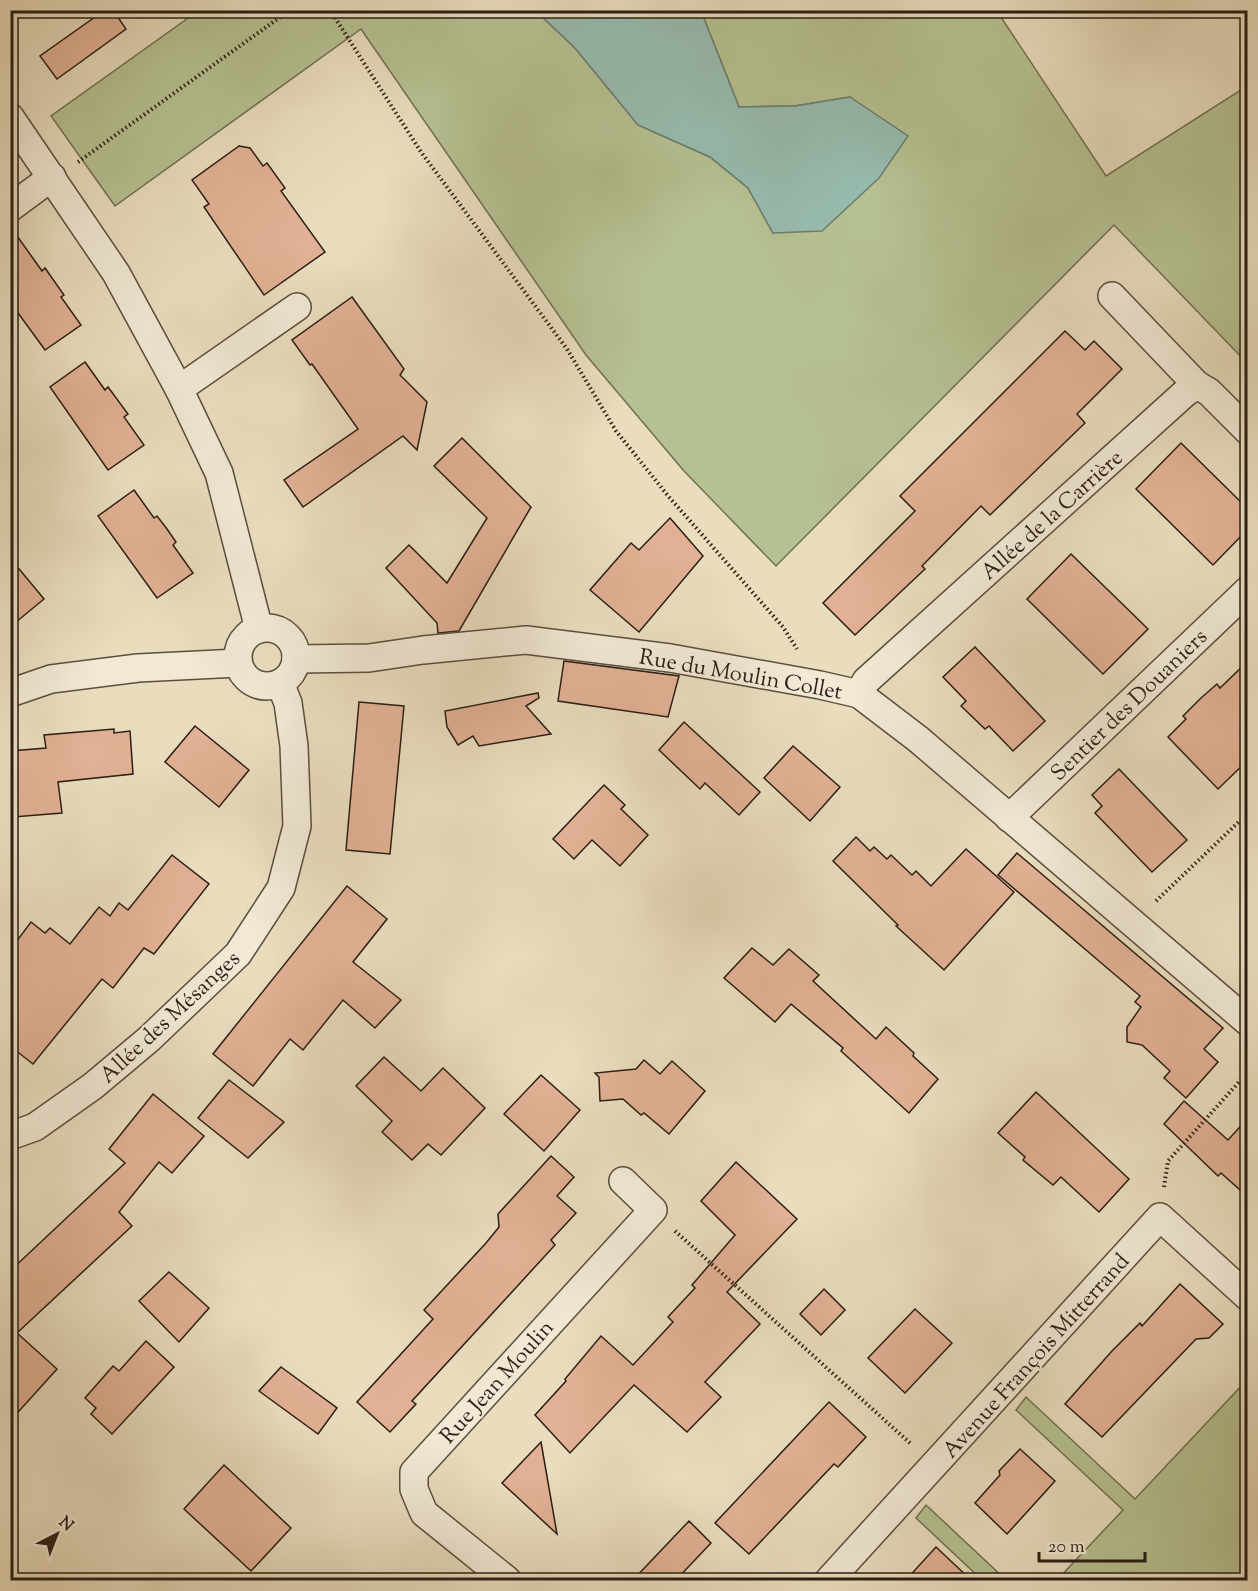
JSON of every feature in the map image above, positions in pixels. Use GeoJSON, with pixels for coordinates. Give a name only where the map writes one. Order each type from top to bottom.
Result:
{"type":"FeatureCollection","features":[{"type":"Feature","properties":{"kind":"street"},"geometry":{"type":"LineString","coordinates":[[10,117],[116,273],[179,389],[219,473],[259,629]]}},
{"type":"Feature","properties":{"kind":"street"},"geometry":{"type":"LineString","coordinates":[[10,208],[52,177]]}},
{"type":"Feature","properties":{"kind":"street"},"geometry":{"type":"LineString","coordinates":[[1112,296],[1197,385],[1209,392],[1248,431]]}},
{"type":"Feature","properties":{"kind":"street"},"geometry":{"type":"LineString","coordinates":[[179,389],[297,307]]}},
{"type":"Feature","properties":{"kind":"street","name":"Allée de la Carrière"},"geometry":{"type":"LineString","coordinates":[[859,694],[866,681],[1185,393],[1197,385]]}},
{"type":"Feature","properties":{"kind":"street","name":"Sentier des Douaniers"},"geometry":{"type":"LineString","coordinates":[[1009,818],[1248,590]]}},
{"type":"Feature","properties":{"kind":"street"},"geometry":{"type":"LineString","coordinates":[[259,629],[277,630],[285,634],[291,642],[296,658],[288,677],[272,686],[254,684],[241,672],[238,663],[240,646],[244,638],[259,629]]}},
{"type":"Feature","properties":{"kind":"street","name":"Rue du Moulin Collet"},"geometry":{"type":"LineString","coordinates":[[296,658],[369,658],[526,640],[670,658],[859,694],[912,734],[1248,1022]]}},
{"type":"Feature","properties":{"kind":"street"},"geometry":{"type":"LineString","coordinates":[[10,693],[51,679],[138,668],[238,663]]}},
{"type":"Feature","properties":{"kind":"street","name":"Allée des Mésanges"},"geometry":{"type":"LineString","coordinates":[[10,1136],[35,1127],[93,1086],[148,1039],[238,954],[280,888],[297,826],[294,746],[288,703],[280,683]]}},
{"type":"Feature","properties":{"kind":"street"},"geometry":{"type":"LineString","coordinates":[[623,1181],[653,1210]]}},
{"type":"Feature","properties":{"kind":"street","name":"Rue Jean Moulin"},"geometry":{"type":"LineString","coordinates":[[507,1581],[424,1513],[414,1489],[414,1472],[653,1210]]}},
{"type":"Feature","properties":{"kind":"street"},"geometry":{"type":"LineString","coordinates":[[1160,1217],[1248,1297]]}},
{"type":"Feature","properties":{"kind":"street","name":"Avenue François Mitterrand"},"geometry":{"type":"LineString","coordinates":[[829,1581],[1160,1217]]}},
{"type":"Feature","properties":{"kind":"path"},"geometry":{"type":"LineString","coordinates":[[52,177],[80,161],[290,10]]}},
{"type":"Feature","properties":{"kind":"path"},"geometry":{"type":"LineString","coordinates":[[330,10],[421,152],[567,350],[616,431],[669,497],[783,627],[820,685]]}},
{"type":"Feature","properties":{"kind":"path"},"geometry":{"type":"LineString","coordinates":[[1140,931],[1248,813]]}},
{"type":"Feature","properties":{"kind":"path"},"geometry":{"type":"LineString","coordinates":[[1160,1217],[1168,1161],[1248,1072]]}},
{"type":"Feature","properties":{"kind":"path"},"geometry":{"type":"LineString","coordinates":[[653,1210],[935,1466]]}},
{"type":"Feature","properties":{"kind":"green space"},"geometry":{"type":"Polygon","coordinates":[[[198,11],[536,11],[575,48],[638,125],[710,157],[748,188],[773,233],[850,97],[795,106],[739,107],[701,11],[997,11],[1106,176],[1247,86],[1247,363],[1114,225],[776,566],[684,471],[586,355],[361,29],[115,206],[51,116],[198,11]]]}},
{"type":"Feature","properties":{"kind":"green space"},"geometry":{"type":"Polygon","coordinates":[[[1247,1380],[1247,1580],[1057,1580],[1123,1510],[1016,1410],[1026,1397],[1135,1499],[1247,1380]]]}},
{"type":"Feature","properties":{"kind":"green space"},"geometry":{"type":"Polygon","coordinates":[[[926,1505],[1006,1580],[982,1580],[916,1518],[926,1505]]]}},
{"type":"Feature","properties":{"kind":"water"},"geometry":{"type":"Polygon","coordinates":[[[536,11],[701,11],[739,107],[795,106],[850,97],[908,136],[879,178],[822,231],[773,233],[748,188],[710,157],[638,125],[575,48],[536,11]]]}},
{"type":"Feature","properties":{"kind":"building"},"geometry":{"type":"Polygon","coordinates":[[[105,10],[113,10],[126,29],[57,79],[40,56],[105,10]]]}},
{"type":"Feature","properties":{"kind":"building"},"geometry":{"type":"Polygon","coordinates":[[[239,146],[250,148],[263,166],[267,163],[285,188],[281,191],[325,252],[264,295],[204,207],[209,204],[192,180],[239,146]]]}},
{"type":"Feature","properties":{"kind":"building"},"geometry":{"type":"Polygon","coordinates":[[[10,226],[42,271],[45,268],[64,295],[61,297],[81,325],[45,350],[10,302],[10,226]]]}},
{"type":"Feature","properties":{"kind":"building"},"geometry":{"type":"Polygon","coordinates":[[[352,297],[404,369],[400,375],[427,402],[417,450],[403,436],[303,507],[284,480],[358,429],[292,340],[352,297]]]}},
{"type":"Feature","properties":{"kind":"building"},"geometry":{"type":"Polygon","coordinates":[[[1065,331],[1085,350],[1094,341],[1122,369],[1077,414],[1085,423],[990,515],[981,506],[922,566],[925,569],[855,635],[823,603],[915,511],[900,496],[1065,331]]]}},
{"type":"Feature","properties":{"kind":"building"},"geometry":{"type":"Polygon","coordinates":[[[85,362],[105,390],[108,387],[128,414],[124,417],[144,445],[108,470],[50,387],[85,362]]]}},
{"type":"Feature","properties":{"kind":"building"},"geometry":{"type":"Polygon","coordinates":[[[462,438],[531,507],[459,631],[438,633],[437,623],[386,568],[409,545],[447,583],[487,518],[434,466],[462,438]]]}},
{"type":"Feature","properties":{"kind":"building"},"geometry":{"type":"Polygon","coordinates":[[[1181,443],[1248,509],[1248,529],[1213,565],[1136,489],[1181,443]]]}},
{"type":"Feature","properties":{"kind":"building"},"geometry":{"type":"Polygon","coordinates":[[[134,490],[154,518],[157,516],[167,529],[176,542],[173,545],[193,573],[157,598],[98,516],[134,490]]]}},
{"type":"Feature","properties":{"kind":"building"},"geometry":{"type":"Polygon","coordinates":[[[670,518],[703,556],[639,632],[590,590],[631,543],[639,550],[670,518]]]}},
{"type":"Feature","properties":{"kind":"building"},"geometry":{"type":"Polygon","coordinates":[[[1071,554],[1148,629],[1103,674],[1027,599],[1071,554]]]}},
{"type":"Feature","properties":{"kind":"building"},"geometry":{"type":"Polygon","coordinates":[[[10,558],[44,599],[10,627],[10,558]]]}},
{"type":"Feature","properties":{"kind":"building"},"geometry":{"type":"Polygon","coordinates":[[[975,647],[1045,721],[1013,751],[989,726],[985,729],[961,706],[966,701],[943,677],[975,647]]]}},
{"type":"Feature","properties":{"kind":"building"},"geometry":{"type":"Polygon","coordinates":[[[564,661],[679,676],[668,717],[558,701],[564,661]]]}},
{"type":"Feature","properties":{"kind":"building"},"geometry":{"type":"Polygon","coordinates":[[[1248,661],[1248,760],[1218,789],[1168,737],[1186,719],[1183,716],[1201,698],[1217,684],[1220,688],[1248,661]]]}},
{"type":"Feature","properties":{"kind":"building"},"geometry":{"type":"Polygon","coordinates":[[[538,693],[539,698],[526,706],[551,734],[479,746],[473,736],[458,745],[447,727],[445,711],[538,693]]]}},
{"type":"Feature","properties":{"kind":"building"},"geometry":{"type":"Polygon","coordinates":[[[359,702],[404,706],[390,854],[346,850],[359,702]]]}},
{"type":"Feature","properties":{"kind":"building"},"geometry":{"type":"Polygon","coordinates":[[[684,722],[760,792],[739,815],[705,783],[700,789],[659,750],[684,722]]]}},
{"type":"Feature","properties":{"kind":"building"},"geometry":{"type":"Polygon","coordinates":[[[195,726],[249,770],[219,807],[165,762],[195,726]]]}},
{"type":"Feature","properties":{"kind":"building"},"geometry":{"type":"Polygon","coordinates":[[[114,729],[114,733],[130,731],[133,774],[58,782],[62,813],[13,817],[10,801],[10,751],[46,748],[44,735],[114,729]]]}},
{"type":"Feature","properties":{"kind":"building"},"geometry":{"type":"Polygon","coordinates":[[[793,746],[840,787],[810,821],[764,778],[793,746]]]}},
{"type":"Feature","properties":{"kind":"building"},"geometry":{"type":"Polygon","coordinates":[[[1119,769],[1187,840],[1152,872],[1095,813],[1102,806],[1092,795],[1119,769]]]}},
{"type":"Feature","properties":{"kind":"building"},"geometry":{"type":"Polygon","coordinates":[[[604,785],[625,805],[621,809],[648,835],[620,866],[592,840],[574,859],[553,839],[604,785]]]}},
{"type":"Feature","properties":{"kind":"building"},"geometry":{"type":"Polygon","coordinates":[[[856,837],[870,851],[874,847],[887,859],[891,855],[912,875],[916,871],[931,886],[966,849],[1014,892],[944,970],[896,926],[898,925],[833,861],[856,837]]]}},
{"type":"Feature","properties":{"kind":"building"},"geometry":{"type":"Polygon","coordinates":[[[1017,853],[1223,1028],[1204,1049],[1218,1062],[1186,1098],[1164,1078],[1170,1071],[1142,1045],[1127,1042],[1127,1027],[1141,1007],[1135,1002],[1140,996],[998,875],[1017,853]]]}},
{"type":"Feature","properties":{"kind":"building"},"geometry":{"type":"Polygon","coordinates":[[[172,855],[209,884],[154,954],[144,948],[113,988],[102,979],[33,1064],[10,1046],[10,950],[31,922],[45,933],[50,928],[70,944],[99,907],[110,916],[119,903],[128,910],[172,855]]]}},
{"type":"Feature","properties":{"kind":"building"},"geometry":{"type":"Polygon","coordinates":[[[347,886],[387,919],[353,962],[401,1000],[375,1028],[343,1000],[303,1050],[290,1039],[253,1086],[213,1054],[347,886]]]}},
{"type":"Feature","properties":{"kind":"building"},"geometry":{"type":"Polygon","coordinates":[[[752,948],[773,965],[789,949],[819,975],[813,981],[876,1039],[886,1027],[914,1053],[913,1056],[938,1079],[909,1113],[841,1051],[843,1048],[791,1004],[775,1022],[724,978],[752,948]]]}},
{"type":"Feature","properties":{"kind":"building"},"geometry":{"type":"Polygon","coordinates":[[[384,1057],[421,1091],[443,1068],[485,1108],[441,1155],[428,1144],[412,1160],[382,1132],[392,1121],[356,1086],[384,1057]]]}},
{"type":"Feature","properties":{"kind":"building"},"geometry":{"type":"Polygon","coordinates":[[[644,1060],[660,1074],[672,1061],[705,1091],[669,1134],[644,1113],[641,1115],[623,1099],[600,1101],[599,1077],[595,1073],[636,1069],[644,1060]]]}},
{"type":"Feature","properties":{"kind":"building"},"geometry":{"type":"Polygon","coordinates":[[[541,1075],[580,1110],[544,1151],[504,1114],[541,1075]]]}},
{"type":"Feature","properties":{"kind":"building"},"geometry":{"type":"Polygon","coordinates":[[[229,1080],[284,1122],[248,1158],[198,1118],[229,1080]]]}},
{"type":"Feature","properties":{"kind":"building"},"geometry":{"type":"Polygon","coordinates":[[[1036,1092],[1129,1179],[1099,1212],[1061,1177],[1053,1185],[1023,1160],[1025,1157],[998,1133],[1036,1092]]]}},
{"type":"Feature","properties":{"kind":"building"},"geometry":{"type":"Polygon","coordinates":[[[153,1094],[204,1136],[172,1173],[159,1162],[119,1212],[132,1226],[17,1333],[57,1369],[10,1421],[10,1271],[125,1163],[109,1149],[153,1094]]]}},
{"type":"Feature","properties":{"kind":"building"},"geometry":{"type":"Polygon","coordinates":[[[1184,1101],[1228,1140],[1248,1118],[1248,1197],[1221,1173],[1218,1176],[1164,1124],[1184,1101]]]}},
{"type":"Feature","properties":{"kind":"building"},"geometry":{"type":"Polygon","coordinates":[[[551,1156],[574,1177],[557,1196],[576,1213],[551,1240],[555,1245],[412,1401],[416,1404],[390,1432],[357,1402],[433,1319],[424,1310],[486,1243],[499,1227],[498,1214],[551,1156]]]}},
{"type":"Feature","properties":{"kind":"building"},"geometry":{"type":"Polygon","coordinates":[[[736,1162],[797,1219],[727,1292],[760,1324],[705,1382],[721,1397],[687,1432],[634,1385],[570,1453],[535,1415],[566,1381],[565,1379],[601,1336],[633,1365],[673,1322],[668,1317],[695,1288],[692,1285],[735,1235],[701,1201],[736,1162]]]}},
{"type":"Feature","properties":{"kind":"building"},"geometry":{"type":"Polygon","coordinates":[[[169,1272],[209,1308],[179,1342],[139,1301],[169,1272]]]}},
{"type":"Feature","properties":{"kind":"building"},"geometry":{"type":"Polygon","coordinates":[[[1180,1284],[1223,1324],[1209,1338],[1196,1339],[1102,1437],[1065,1404],[1112,1351],[1140,1323],[1142,1326],[1180,1284]]]}},
{"type":"Feature","properties":{"kind":"building"},"geometry":{"type":"Polygon","coordinates":[[[824,1289],[845,1310],[821,1335],[800,1314],[824,1289]]]}},
{"type":"Feature","properties":{"kind":"building"},"geometry":{"type":"Polygon","coordinates":[[[915,1309],[952,1343],[905,1393],[868,1358],[915,1309]]]}},
{"type":"Feature","properties":{"kind":"building"},"geometry":{"type":"Polygon","coordinates":[[[146,1341],[174,1367],[112,1434],[91,1414],[96,1408],[85,1398],[113,1366],[119,1371],[146,1341]]]}},
{"type":"Feature","properties":{"kind":"building"},"geometry":{"type":"Polygon","coordinates":[[[281,1367],[337,1408],[318,1434],[259,1391],[281,1367]]]}},
{"type":"Feature","properties":{"kind":"building"},"geometry":{"type":"Polygon","coordinates":[[[829,1402],[866,1437],[838,1467],[834,1464],[749,1554],[715,1523],[829,1402]]]}},
{"type":"Feature","properties":{"kind":"building"},"geometry":{"type":"Polygon","coordinates":[[[541,1442],[557,1534],[502,1483],[541,1442]]]}},
{"type":"Feature","properties":{"kind":"building"},"geometry":{"type":"Polygon","coordinates":[[[1020,1449],[1055,1481],[1007,1534],[975,1503],[1000,1475],[999,1471],[1020,1449]]]}},
{"type":"Feature","properties":{"kind":"building"},"geometry":{"type":"Polygon","coordinates":[[[224,1465],[291,1528],[251,1571],[184,1509],[224,1465]]]}},
{"type":"Feature","properties":{"kind":"building"},"geometry":{"type":"Polygon","coordinates":[[[689,1521],[711,1543],[675,1581],[632,1581],[689,1521]]]}},
{"type":"Feature","properties":{"kind":"building"},"geometry":{"type":"Polygon","coordinates":[[[936,1547],[972,1581],[905,1581],[936,1547]]]}}]}
